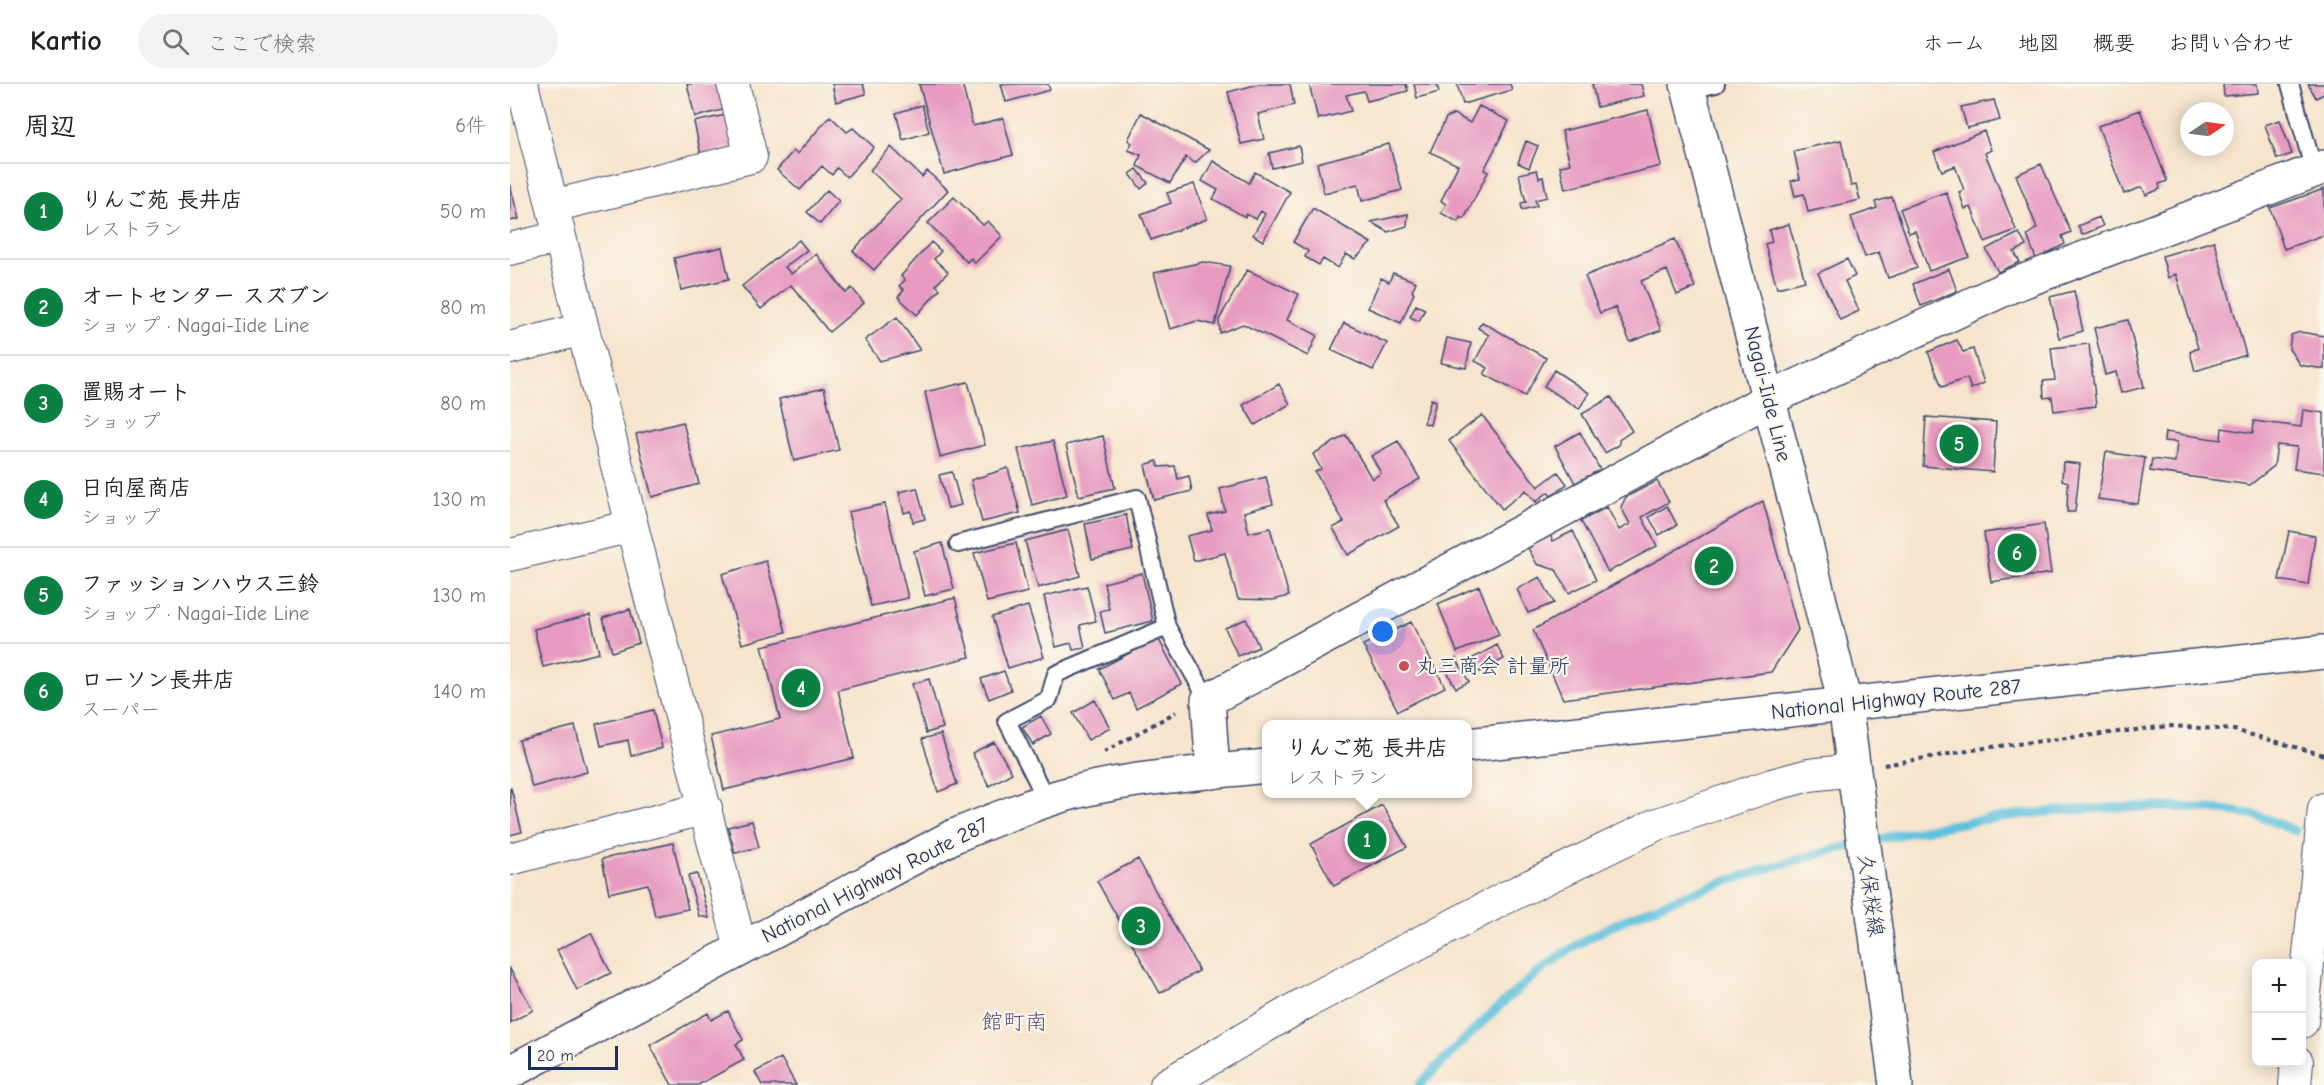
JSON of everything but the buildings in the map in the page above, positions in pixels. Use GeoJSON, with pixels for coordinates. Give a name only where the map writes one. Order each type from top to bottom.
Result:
{"type":"FeatureCollection","features":[{"type":"Feature","properties":{"kind":"main road","name":"Nagai-Iide Line"},"geometry":{"type":"LineString","coordinates":[[1697,86],[1769,399],[1845,704]]}},
{"type":"Feature","properties":{"kind":"main road"},"geometry":{"type":"LineString","coordinates":[[1213,772],[1208,700],[1769,399],[2011,286],[2319,169]]}},
{"type":"Feature","properties":{"kind":"main road","name":"National Highway Route 287"},"geometry":{"type":"LineString","coordinates":[[1472,744],[2324,652]]}},
{"type":"Feature","properties":{"kind":"main road","name":"久保桜線"},"geometry":{"type":"LineString","coordinates":[[1845,704],[1896,1085]]}},
{"type":"Feature","properties":{"kind":"main road","name":"National Highway Route 287"},"geometry":{"type":"LineString","coordinates":[[510,1072],[954,836],[1047,801],[1099,787],[1262,766]]}},
{"type":"Feature","properties":{"kind":"street"},"geometry":{"type":"LineString","coordinates":[[553,206],[750,157],[733,84]]}},
{"type":"Feature","properties":{"kind":"street"},"geometry":{"type":"LineString","coordinates":[[526,88],[560,237],[632,526],[741,949]]}},
{"type":"Feature","properties":{"kind":"street"},"geometry":{"type":"LineString","coordinates":[[510,249],[560,237]]}},
{"type":"Feature","properties":{"kind":"street"},"geometry":{"type":"LineString","coordinates":[[510,348],[584,329]]}},
{"type":"Feature","properties":{"kind":"street"},"geometry":{"type":"LineString","coordinates":[[510,555],[632,526]]}},
{"type":"Feature","properties":{"kind":"street"},"geometry":{"type":"LineString","coordinates":[[1166,1085],[1315,998],[1501,900],[1655,825],[1772,785],[1809,775],[1856,781]]}},
{"type":"Feature","properties":{"kind":"street"},"geometry":{"type":"LineString","coordinates":[[510,859],[706,808]]}},
{"type":"Feature","properties":{"kind":"street"},"geometry":{"type":"LineString","coordinates":[[2302,1013],[2324,809]]}},
{"type":"Feature","properties":{"kind":"street"},"geometry":{"type":"LineString","coordinates":[[2295,1085],[2297,1067]]}},
{"type":"Feature","properties":{"kind":"lane"},"geometry":{"type":"LineString","coordinates":[[2290,84],[2319,169]]}},
{"type":"Feature","properties":{"kind":"lane"},"geometry":{"type":"LineString","coordinates":[[958,544],[1137,498],[1167,627],[1208,700]]}},
{"type":"Feature","properties":{"kind":"lane"},"geometry":{"type":"LineString","coordinates":[[1047,801],[1007,721],[1049,699],[1056,674],[1167,627]]}},
{"type":"Feature","properties":{"kind":"path"},"geometry":{"type":"LineString","coordinates":[[1098,755],[1178,711]]}},
{"type":"Feature","properties":{"kind":"path"},"geometry":{"type":"LineString","coordinates":[[1856,781],[1991,747],[2169,726],[2234,730],[2324,755]]}},
{"type":"Feature","properties":{"kind":"waterway"},"geometry":{"type":"LineString","coordinates":[[1419,1085],[1514,993],[1577,945],[1656,906],[1785,863],[1875,840],[1967,822],[2107,808],[2179,807],[2232,811],[2256,815],[2295,831]]}},
{"type":"Feature","properties":{"kind":"place","name":"ファッションハウス三鈴"},"geometry":{"type":"Point","coordinates":[1959,444]}},
{"type":"Feature","properties":{"kind":"place","name":"ローソン長井店"},"geometry":{"type":"Point","coordinates":[2017,553]}},
{"type":"Feature","properties":{"kind":"place","name":"オートセンター スズブン"},"geometry":{"type":"Point","coordinates":[1714,566]}},
{"type":"Feature","properties":{"kind":"place","name":"丸三商会 計量所"},"geometry":{"type":"Point","coordinates":[1404,666]}},
{"type":"Feature","properties":{"kind":"place","name":"日向屋商店"},"geometry":{"type":"Point","coordinates":[801,688]}},
{"type":"Feature","properties":{"kind":"place","name":"りんご苑 長井店"},"geometry":{"type":"Point","coordinates":[1367,840]}},
{"type":"Feature","properties":{"kind":"place","name":"置賜オート"},"geometry":{"type":"Point","coordinates":[1141,926]}},
{"type":"Feature","properties":{"kind":"district","name":"館町南"},"geometry":{"type":"Point","coordinates":[1014,1021]}}]}
